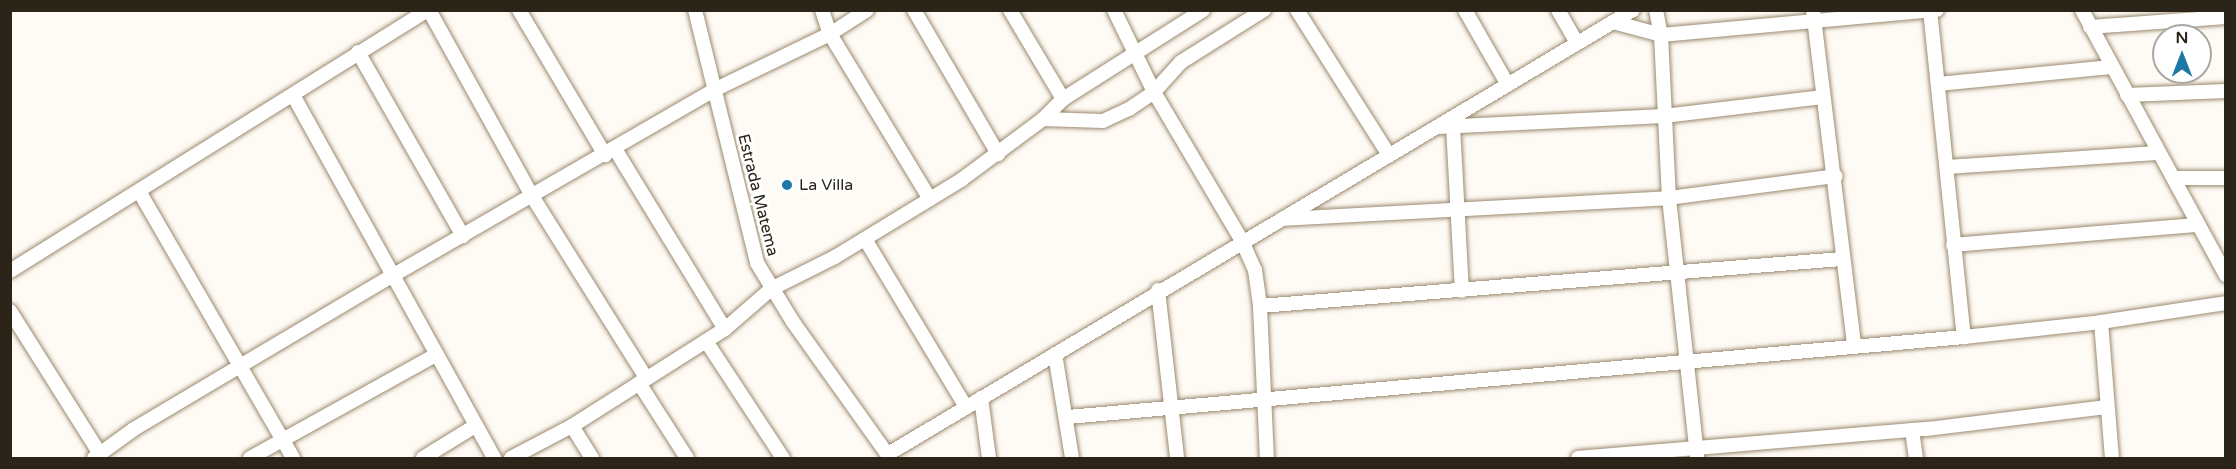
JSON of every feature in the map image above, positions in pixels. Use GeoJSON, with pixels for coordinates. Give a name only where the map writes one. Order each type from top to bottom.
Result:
{"type":"FeatureCollection","features":[{"type":"Feature","properties":{"kind":"street"},"geometry":{"type":"LineString","coordinates":[[10,271],[428,10],[532,196],[687,459]]}},
{"type":"Feature","properties":{"kind":"street"},"geometry":{"type":"LineString","coordinates":[[519,10],[725,329]]}},
{"type":"Feature","properties":{"kind":"street","name":"Estrada Matema"},"geometry":{"type":"LineString","coordinates":[[695,10],[757,263],[771,289],[889,456]]}},
{"type":"Feature","properties":{"kind":"street"},"geometry":{"type":"LineString","coordinates":[[822,10],[830,33],[930,199]]}},
{"type":"Feature","properties":{"kind":"street"},"geometry":{"type":"LineString","coordinates":[[10,311],[97,456],[134,429],[392,276],[714,90],[830,33],[867,10]]}},
{"type":"Feature","properties":{"kind":"street"},"geometry":{"type":"LineString","coordinates":[[914,10],[998,154]]}},
{"type":"Feature","properties":{"kind":"street"},"geometry":{"type":"LineString","coordinates":[[1010,10],[1063,99]]}},
{"type":"Feature","properties":{"kind":"street"},"geometry":{"type":"LineString","coordinates":[[1114,10],[1154,92],[1242,241],[1255,270],[1260,306],[1267,459]]}},
{"type":"Feature","properties":{"kind":"street"},"geometry":{"type":"LineString","coordinates":[[511,459],[572,426],[725,329],[771,289],[865,239],[930,199],[998,154],[1043,119],[1063,99],[1203,10]]}},
{"type":"Feature","properties":{"kind":"street"},"geometry":{"type":"LineString","coordinates":[[1043,119],[1103,121],[1154,92],[1181,62],[1264,10]]}},
{"type":"Feature","properties":{"kind":"street"},"geometry":{"type":"LineString","coordinates":[[1297,10],[1389,155]]}},
{"type":"Feature","properties":{"kind":"street"},"geometry":{"type":"LineString","coordinates":[[1465,10],[1508,85]]}},
{"type":"Feature","properties":{"kind":"street"},"geometry":{"type":"LineString","coordinates":[[1558,10],[1577,44]]}},
{"type":"Feature","properties":{"kind":"street"},"geometry":{"type":"LineString","coordinates":[[889,456],[1158,290],[1633,10]]}},
{"type":"Feature","properties":{"kind":"street"},"geometry":{"type":"LineString","coordinates":[[1656,10],[1661,34],[1669,198],[1696,454]]}},
{"type":"Feature","properties":{"kind":"street"},"geometry":{"type":"LineString","coordinates":[[2082,10],[2157,153],[2174,178],[2226,275]]}},
{"type":"Feature","properties":{"kind":"street"},"geometry":{"type":"LineString","coordinates":[[1613,22],[1661,34],[1813,15],[1933,11],[1953,245],[1964,337]]}},
{"type":"Feature","properties":{"kind":"street"},"geometry":{"type":"LineString","coordinates":[[1813,15],[1836,176],[1842,259],[1854,346]]}},
{"type":"Feature","properties":{"kind":"street"},"geometry":{"type":"LineString","coordinates":[[2090,27],[2226,17]]}},
{"type":"Feature","properties":{"kind":"street"},"geometry":{"type":"LineString","coordinates":[[358,52],[463,236]]}},
{"type":"Feature","properties":{"kind":"street"},"geometry":{"type":"LineString","coordinates":[[1938,84],[2111,68]]}},
{"type":"Feature","properties":{"kind":"street"},"geometry":{"type":"LineString","coordinates":[[2127,95],[2226,91]]}},
{"type":"Feature","properties":{"kind":"street"},"geometry":{"type":"LineString","coordinates":[[293,95],[494,459]]}},
{"type":"Feature","properties":{"kind":"street"},"geometry":{"type":"LineString","coordinates":[[1437,127],[1664,116],[1823,97]]}},
{"type":"Feature","properties":{"kind":"street"},"geometry":{"type":"LineString","coordinates":[[1453,126],[1462,291]]}},
{"type":"Feature","properties":{"kind":"street"},"geometry":{"type":"LineString","coordinates":[[1947,167],[2157,153]]}},
{"type":"Feature","properties":{"kind":"street"},"geometry":{"type":"LineString","coordinates":[[1280,219],[1458,213],[1669,198],[1836,176]]}},
{"type":"Feature","properties":{"kind":"street"},"geometry":{"type":"LineString","coordinates":[[2174,178],[2226,178]]}},
{"type":"Feature","properties":{"kind":"street"},"geometry":{"type":"LineString","coordinates":[[139,191],[242,366],[293,459]]}},
{"type":"Feature","properties":{"kind":"street"},"geometry":{"type":"LineString","coordinates":[[1953,245],[2198,225]]}},
{"type":"Feature","properties":{"kind":"street"},"geometry":{"type":"LineString","coordinates":[[865,239],[966,407]]}},
{"type":"Feature","properties":{"kind":"street"},"geometry":{"type":"LineString","coordinates":[[1260,306],[1842,259]]}},
{"type":"Feature","properties":{"kind":"street"},"geometry":{"type":"LineString","coordinates":[[1158,290],[1177,459]]}},
{"type":"Feature","properties":{"kind":"street"},"geometry":{"type":"LineString","coordinates":[[1068,417],[1964,337],[2101,322],[2226,303]]}},
{"type":"Feature","properties":{"kind":"street"},"geometry":{"type":"LineString","coordinates":[[2101,322],[2106,407],[2112,459]]}},
{"type":"Feature","properties":{"kind":"street"},"geometry":{"type":"LineString","coordinates":[[706,341],[783,459]]}},
{"type":"Feature","properties":{"kind":"street"},"geometry":{"type":"LineString","coordinates":[[1055,354],[1068,417],[1072,459]]}},
{"type":"Feature","properties":{"kind":"street"},"geometry":{"type":"LineString","coordinates":[[250,459],[281,439],[436,355]]}},
{"type":"Feature","properties":{"kind":"street"},"geometry":{"type":"LineString","coordinates":[[981,398],[989,459]]}},
{"type":"Feature","properties":{"kind":"street"},"geometry":{"type":"LineString","coordinates":[[1578,459],[1696,454],[2106,407]]}},
{"type":"Feature","properties":{"kind":"street"},"geometry":{"type":"LineString","coordinates":[[423,459],[476,426]]}},
{"type":"Feature","properties":{"kind":"street"},"geometry":{"type":"LineString","coordinates":[[572,426],[592,459]]}},
{"type":"Feature","properties":{"kind":"street"},"geometry":{"type":"LineString","coordinates":[[1912,430],[1916,459]]}},
{"type":"Feature","properties":{"kind":"place","name":"La Villa"},"geometry":{"type":"Point","coordinates":[787,185]}}]}
